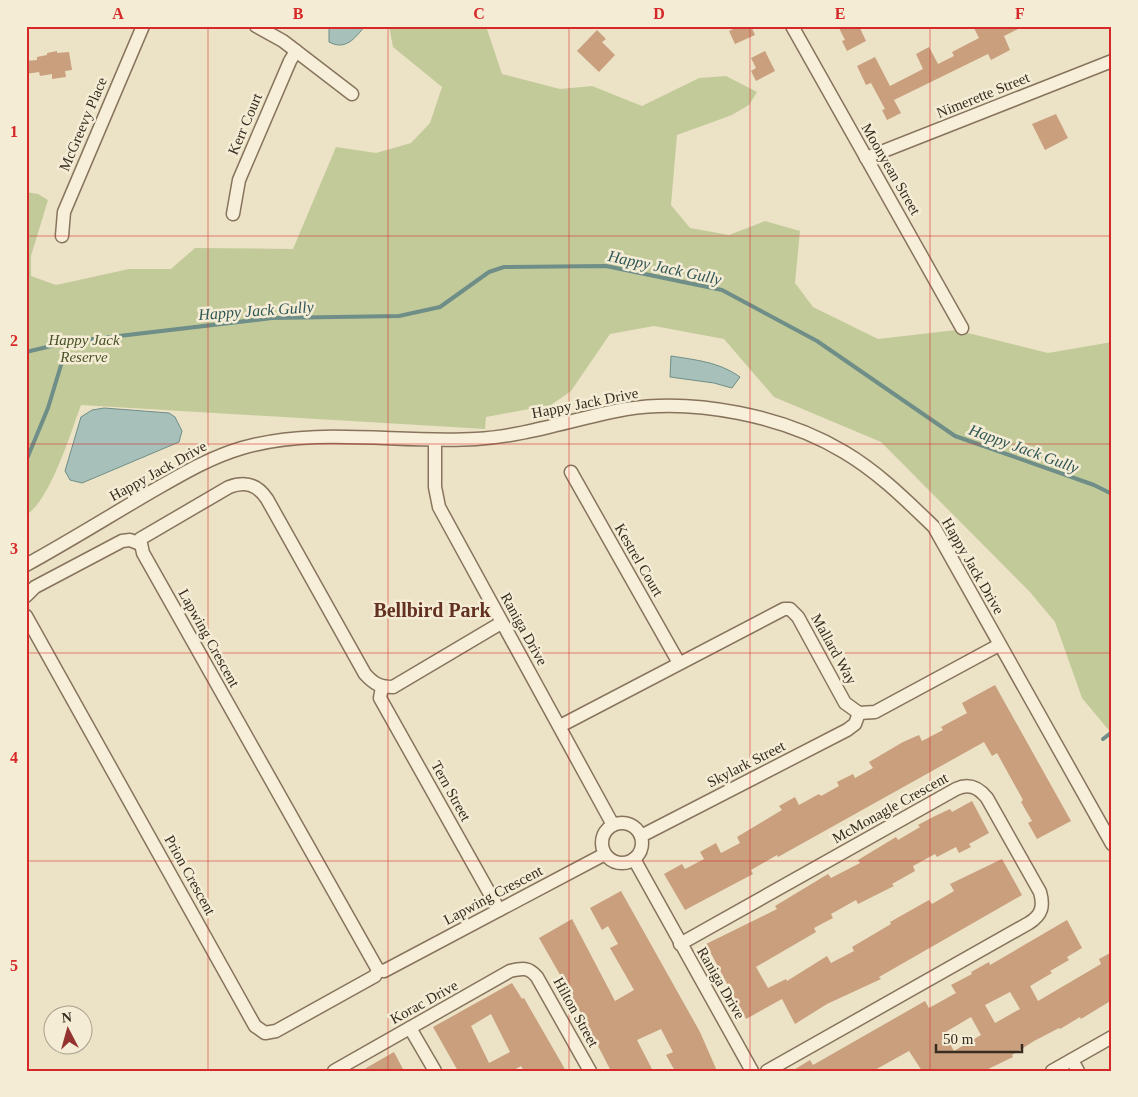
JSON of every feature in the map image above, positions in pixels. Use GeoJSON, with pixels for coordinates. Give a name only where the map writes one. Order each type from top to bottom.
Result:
{"type":"FeatureCollection","features":[{"type":"Feature","properties":{"kind":"street","name":"McGreevy Place"},"geometry":{"type":"LineString","coordinates":[[62,236],[64,212],[143,26]]}},
{"type":"Feature","properties":{"kind":"street"},"geometry":{"type":"LineString","coordinates":[[256,26],[296,50],[352,94]]}},
{"type":"Feature","properties":{"kind":"street","name":"Moonyean Street"},"geometry":{"type":"LineString","coordinates":[[792,26],[962,328]]}},
{"type":"Feature","properties":{"kind":"street","name":"Kerr Court"},"geometry":{"type":"LineString","coordinates":[[233,214],[239,180],[296,50]]}},
{"type":"Feature","properties":{"kind":"street","name":"Nimerette Street"},"geometry":{"type":"LineString","coordinates":[[866,158],[1112,61]]}},
{"type":"Feature","properties":{"kind":"street","name":"Happy Jack Drive"},"geometry":{"type":"LineString","coordinates":[[26,565],[196,466],[243,448],[299,438],[362,436],[435,440],[501,437],[628,409],[669,406],[726,411],[769,420],[843,451],[902,495],[934,528],[998,645],[1112,844]]}},
{"type":"Feature","properties":{"kind":"street","name":"Raniga Drive"},"geometry":{"type":"LineString","coordinates":[[435,440],[435,487],[439,507],[613,825]]}},
{"type":"Feature","properties":{"kind":"street","name":"Kestrel Court"},"geometry":{"type":"LineString","coordinates":[[571,472],[679,663]]}},
{"type":"Feature","properties":{"kind":"street"},"geometry":{"type":"LineString","coordinates":[[26,596],[35,587],[122,541],[130,540],[140,544],[144,536],[239,483],[255,486],[267,499],[365,674],[372,682],[382,687],[393,687],[501,623]]}},
{"type":"Feature","properties":{"kind":"street","name":"Lapwing Crescent"},"geometry":{"type":"LineString","coordinates":[[140,544],[142,553],[378,970],[384,971],[605,854]]}},
{"type":"Feature","properties":{"kind":"street","name":"Mallard Way"},"geometry":{"type":"LineString","coordinates":[[560,726],[778,611],[790,609],[798,617],[845,702],[859,713]]}},
{"type":"Feature","properties":{"kind":"street","name":"Prion Crescent"},"geometry":{"type":"LineString","coordinates":[[26,616],[255,1026],[265,1033],[276,1032],[375,976],[378,970]]}},
{"type":"Feature","properties":{"kind":"street"},"geometry":{"type":"LineString","coordinates":[[859,713],[875,712],[998,645]]}},
{"type":"Feature","properties":{"kind":"street","name":"Tern Street"},"geometry":{"type":"LineString","coordinates":[[382,687],[380,698],[499,910]]}},
{"type":"Feature","properties":{"kind":"street","name":"Skylark Street"},"geometry":{"type":"LineString","coordinates":[[641,836],[847,730],[855,724],[859,713]]}},
{"type":"Feature","properties":{"kind":"street","name":"McMonagle Crescent"},"geometry":{"type":"LineString","coordinates":[[680,944],[956,789],[966,786],[975,787],[987,798],[1040,892],[1043,907],[1041,914],[1029,923],[767,1071]]}},
{"type":"Feature","properties":{"kind":"street"},"geometry":{"type":"LineString","coordinates":[[626,824],[632,826],[641,836],[641,849],[634,860],[621,863],[615,862],[605,854],[602,848],[604,835],[613,825],[626,824]]}},
{"type":"Feature","properties":{"kind":"street","name":"Raniga Drive"},"geometry":{"type":"LineString","coordinates":[[634,860],[752,1071]]}},
{"type":"Feature","properties":{"kind":"street","name":"Korac Drive"},"geometry":{"type":"LineString","coordinates":[[334,1071],[510,972],[522,968],[531,970]]}},
{"type":"Feature","properties":{"kind":"street","name":"Hilton Street"},"geometry":{"type":"LineString","coordinates":[[531,970],[537,977],[590,1071]]}},
{"type":"Feature","properties":{"kind":"street"},"geometry":{"type":"LineString","coordinates":[[410,1028],[435,1071]]}},
{"type":"Feature","properties":{"kind":"street"},"geometry":{"type":"LineString","coordinates":[[1052,1071],[1075,1065],[1112,1037]]}},
{"type":"Feature","properties":{"kind":"green space","name":"Happy Jack Reserve"},"geometry":{"type":"Polygon","coordinates":[[[389,26],[486,26],[502,74],[560,89],[592,86],[642,106],[699,78],[726,76],[757,92],[749,105],[732,115],[677,135],[671,205],[690,228],[729,235],[765,221],[800,231],[795,283],[813,307],[878,339],[956,330],[1048,353],[1112,342],[1112,734],[1082,698],[1055,622],[1029,591],[881,442],[774,397],[724,339],[654,326],[610,334],[571,391],[551,405],[486,417],[485,429],[81,405],[66,448],[51,481],[35,507],[26,515],[26,192],[38,194],[48,200],[31,256],[31,276],[56,285],[129,269],[171,269],[195,248],[293,249],[336,147],[376,153],[411,143],[430,123],[442,87],[393,47],[389,26]]]}},
{"type":"Feature","properties":{"kind":"water"},"geometry":{"type":"Polygon","coordinates":[[[329,26],[365,26],[350,42],[340,45],[329,42],[329,26]]]}},
{"type":"Feature","properties":{"kind":"water"},"geometry":{"type":"Polygon","coordinates":[[[671,356],[716,365],[740,377],[732,388],[714,383],[670,377],[671,356]]]}},
{"type":"Feature","properties":{"kind":"water"},"geometry":{"type":"Polygon","coordinates":[[[104,408],[169,413],[175,417],[182,431],[179,442],[82,483],[70,480],[65,471],[81,417],[92,410],[104,408]]]}},
{"type":"Feature","properties":{"kind":"building"},"geometry":{"type":"Polygon","coordinates":[[[732,26],[751,26],[755,35],[735,44],[729,31],[733,29],[732,26]]]}},
{"type":"Feature","properties":{"kind":"building"},"geometry":{"type":"Polygon","coordinates":[[[838,26],[859,26],[866,41],[847,51],[842,41],[845,40],[838,26]]]}},
{"type":"Feature","properties":{"kind":"building"},"geometry":{"type":"Polygon","coordinates":[[[973,26],[1024,26],[1004,36],[1010,50],[991,60],[988,54],[894,100],[901,113],[887,120],[882,110],[885,109],[871,83],[866,85],[857,66],[875,57],[890,86],[923,69],[916,54],[929,47],[938,64],[954,56],[952,52],[979,38],[973,26]]]}},
{"type":"Feature","properties":{"kind":"building"},"geometry":{"type":"Polygon","coordinates":[[[597,30],[606,39],[602,42],[615,55],[599,72],[577,51],[597,30]]]}},
{"type":"Feature","properties":{"kind":"building"},"geometry":{"type":"Polygon","coordinates":[[[57,51],[57,53],[69,52],[72,70],[65,71],[66,77],[52,79],[52,74],[40,76],[39,72],[26,74],[26,61],[37,60],[37,57],[57,51]]]}},
{"type":"Feature","properties":{"kind":"building"},"geometry":{"type":"Polygon","coordinates":[[[765,51],[775,71],[756,81],[751,71],[756,68],[751,58],[765,51]]]}},
{"type":"Feature","properties":{"kind":"building"},"geometry":{"type":"Polygon","coordinates":[[[1056,114],[1068,138],[1045,150],[1032,124],[1056,114]]]}},
{"type":"Feature","properties":{"kind":"building"},"geometry":{"type":"Polygon","coordinates":[[[995,685],[1071,821],[1037,839],[1028,823],[1032,821],[1021,802],[1023,800],[997,753],[992,756],[984,742],[778,857],[777,855],[751,870],[753,874],[685,910],[664,874],[682,864],[685,869],[704,859],[700,852],[716,843],[721,853],[740,843],[737,837],[782,810],[779,806],[795,797],[799,805],[819,794],[821,796],[839,786],[837,782],[853,774],[855,778],[873,768],[869,762],[903,742],[919,735],[922,741],[943,730],[941,727],[967,713],[962,703],[995,685]]]}},
{"type":"Feature","properties":{"kind":"building"},"geometry":{"type":"Polygon","coordinates":[[[972,801],[989,833],[969,844],[971,847],[959,853],[956,847],[937,857],[935,854],[913,866],[915,871],[892,884],[894,886],[858,904],[856,900],[831,914],[833,918],[814,928],[816,932],[756,967],[768,988],[786,979],[787,981],[827,956],[831,963],[854,951],[852,947],[891,924],[890,922],[929,900],[932,904],[954,891],[950,884],[1002,859],[1022,895],[879,977],[881,979],[827,1004],[795,1024],[782,999],[746,1019],[706,944],[777,909],[775,906],[828,874],[831,878],[860,863],[858,860],[896,837],[898,840],[920,827],[918,825],[950,809],[952,812],[972,801]]]}},
{"type":"Feature","properties":{"kind":"building"},"geometry":{"type":"Polygon","coordinates":[[[621,891],[700,1032],[717,1071],[675,1071],[666,1055],[673,1052],[661,1029],[637,1040],[653,1071],[611,1071],[568,988],[566,990],[561,981],[563,980],[539,938],[572,919],[615,1001],[634,990],[610,948],[618,944],[608,926],[602,930],[590,908],[621,891]]]}},
{"type":"Feature","properties":{"kind":"building"},"geometry":{"type":"Polygon","coordinates":[[[1067,920],[1082,948],[1067,957],[1069,960],[1050,971],[1052,973],[1030,986],[1038,1001],[1101,964],[1099,959],[1112,952],[1112,1000],[1081,1019],[1080,1017],[1034,1041],[1012,1055],[1013,1057],[984,1071],[922,1071],[909,1051],[873,1071],[792,1071],[810,1060],[813,1065],[925,1001],[929,1008],[956,993],[951,985],[989,962],[990,965],[1067,920]],[[1010,992],[985,1005],[995,1023],[1020,1009],[1010,992]],[[971,1017],[944,1033],[954,1051],[981,1035],[971,1017]]]}},
{"type":"Feature","properties":{"kind":"building"},"geometry":{"type":"Polygon","coordinates":[[[512,983],[522,999],[524,998],[566,1071],[524,1071],[521,1066],[512,1071],[458,1071],[433,1027],[512,983]],[[491,1014],[471,1026],[489,1063],[510,1052],[491,1014]]]}},
{"type":"Feature","properties":{"kind":"building"},"geometry":{"type":"Polygon","coordinates":[[[394,1052],[404,1071],[361,1071],[394,1052]]]}},
{"type":"Feature","properties":{"kind":"waterway","name":"Happy Jack Gully"},"geometry":{"type":"LineString","coordinates":[[26,352],[68,342],[272,318],[399,316],[440,307],[489,272],[504,267],[606,266],[722,290],[817,341],[955,436],[1094,485],[1112,494]]}},
{"type":"Feature","properties":{"kind":"waterway"},"geometry":{"type":"LineString","coordinates":[[26,461],[48,408],[68,342]]}},
{"type":"Feature","properties":{"kind":"waterway"},"geometry":{"type":"LineString","coordinates":[[1103,739],[1112,732]]}},
{"type":"Feature","properties":{"kind":"district","name":"Bellbird Park"},"geometry":{"type":"Point","coordinates":[432,610]}}]}
